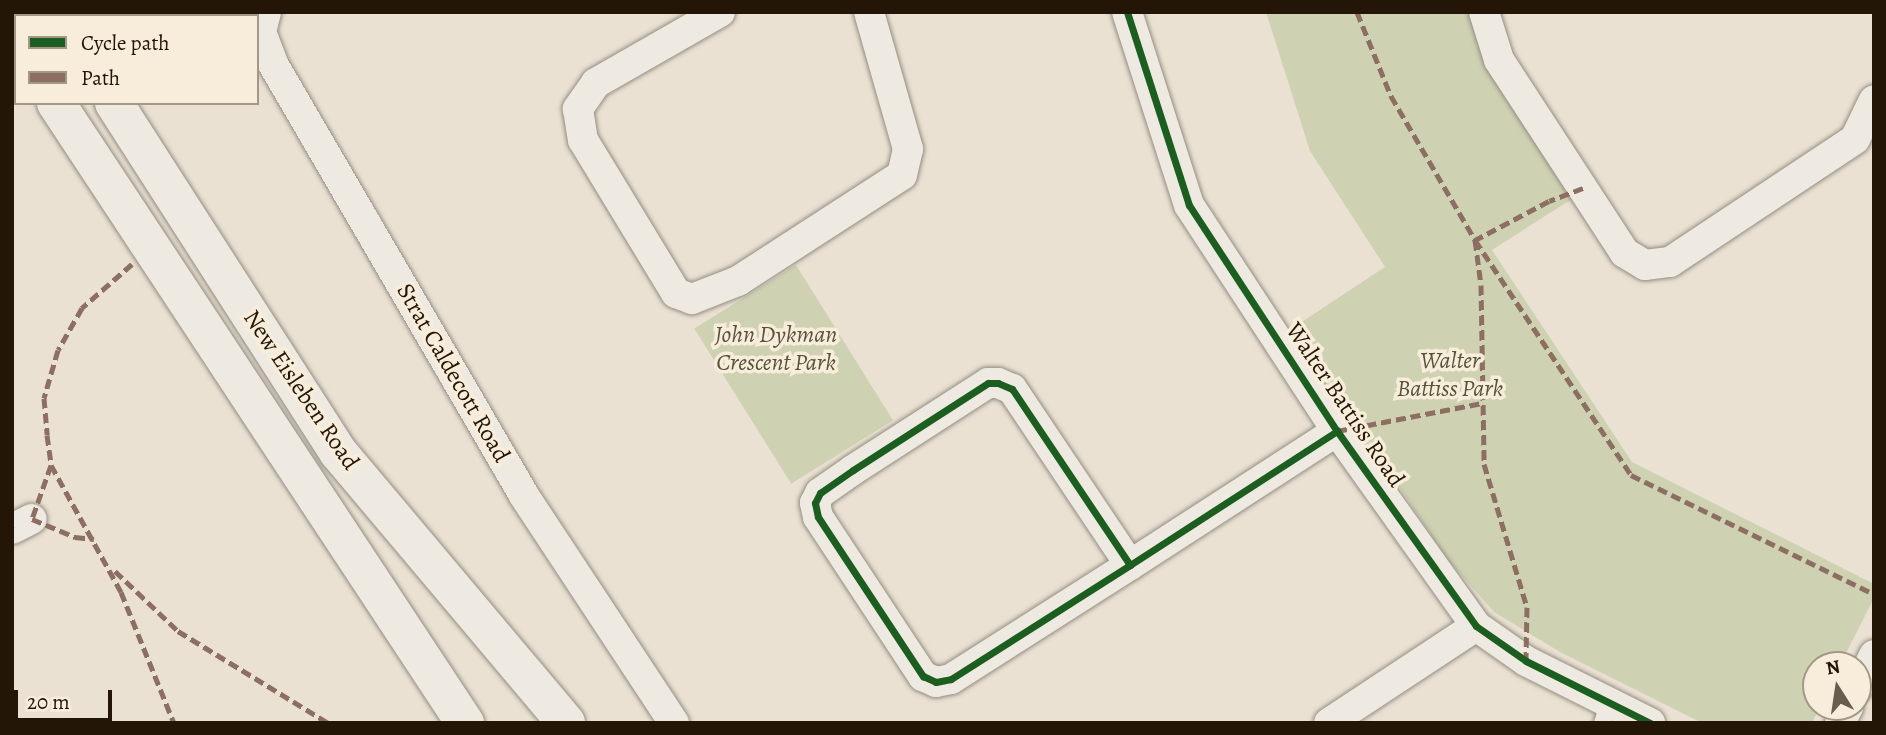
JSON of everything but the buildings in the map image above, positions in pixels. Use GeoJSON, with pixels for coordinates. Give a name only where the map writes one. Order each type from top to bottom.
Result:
{"type":"FeatureCollection","features":[{"type":"Feature","properties":{"kind":"main road","name":"New Eisleben Road"},"geometry":{"type":"LineString","coordinates":[[57,105],[465,723]]}},
{"type":"Feature","properties":{"kind":"main road","name":"New Eisleben Road"},"geometry":{"type":"LineString","coordinates":[[115,105],[338,452],[566,723]]}},
{"type":"Feature","properties":{"kind":"street","name":"Strat Caldecott Road"},"geometry":{"type":"LineString","coordinates":[[266,12],[261,32],[273,64],[523,494],[674,723]]}},
{"type":"Feature","properties":{"kind":"street"},"geometry":{"type":"LineString","coordinates":[[720,12],[596,83],[578,109],[579,131],[590,152],[676,293],[692,299],[738,281],[902,175],[908,149],[869,12]]}},
{"type":"Feature","properties":{"kind":"street","name":"Walter Battiss Road"},"geometry":{"type":"LineString","coordinates":[[1127,12],[1189,205],[1337,432],[1476,626],[1606,713],[1650,723]]}},
{"type":"Feature","properties":{"kind":"street"},"geometry":{"type":"LineString","coordinates":[[1484,12],[1499,60],[1625,253],[1645,265],[1670,262],[1855,139],[1874,100]]}},
{"type":"Feature","properties":{"kind":"street"},"geometry":{"type":"LineString","coordinates":[[1130,565],[1013,389],[998,383],[988,383],[864,462],[820,493],[816,503],[818,517],[923,676],[936,682],[951,678],[1130,565],[1337,432]]}},
{"type":"Feature","properties":{"kind":"street"},"geometry":{"type":"LineString","coordinates":[[1329,723],[1476,626]]}},
{"type":"Feature","properties":{"kind":"green space","name":"Walter Battiss Park"},"geometry":{"type":"Polygon","coordinates":[[[1266,12],[1470,12],[1575,197],[1492,250],[1632,462],[1874,584],[1874,598],[1847,651],[1802,651],[1802,721],[1813,721],[1812,723],[1702,723],[1560,652],[1494,612],[1447,559],[1294,327],[1385,267],[1310,151],[1266,12]]]}},
{"type":"Feature","properties":{"kind":"green space","name":"John Dykman Crescent Park"},"geometry":{"type":"Polygon","coordinates":[[[796,265],[893,420],[791,484],[694,329],[796,265]]]}},
{"type":"Feature","properties":{"kind":"marked path"},"geometry":{"type":"LineString","coordinates":[[1357,12],[1391,96],[1475,240],[1481,285],[1484,464],[1527,607],[1526,661]]}},
{"type":"Feature","properties":{"kind":"marked path"},"geometry":{"type":"LineString","coordinates":[[1583,188],[1549,201],[1475,240],[1631,475],[1874,594]]}},
{"type":"Feature","properties":{"kind":"marked path"},"geometry":{"type":"LineString","coordinates":[[132,264],[82,308],[58,350],[44,398],[47,435],[51,465],[121,592],[174,723]]}},
{"type":"Feature","properties":{"kind":"marked path"},"geometry":{"type":"LineString","coordinates":[[1337,431],[1482,403]]}},
{"type":"Feature","properties":{"kind":"marked path"},"geometry":{"type":"LineString","coordinates":[[51,465],[32,519],[75,537],[94,539]]}},
{"type":"Feature","properties":{"kind":"marked path"},"geometry":{"type":"LineString","coordinates":[[115,571],[178,631],[328,723]]}},
{"type":"Feature","properties":{"kind":"cycle path"},"geometry":{"type":"LineString","coordinates":[[1127,12],[1189,205],[1337,431],[1476,626],[1526,661],[1650,723]]}},
{"type":"Feature","properties":{"kind":"cycle path"},"geometry":{"type":"LineString","coordinates":[[1130,565],[1012,389],[998,383],[988,383],[853,470],[820,493],[815,503],[818,517],[923,676],[936,682],[951,679],[1130,565],[1337,431]]}}]}
